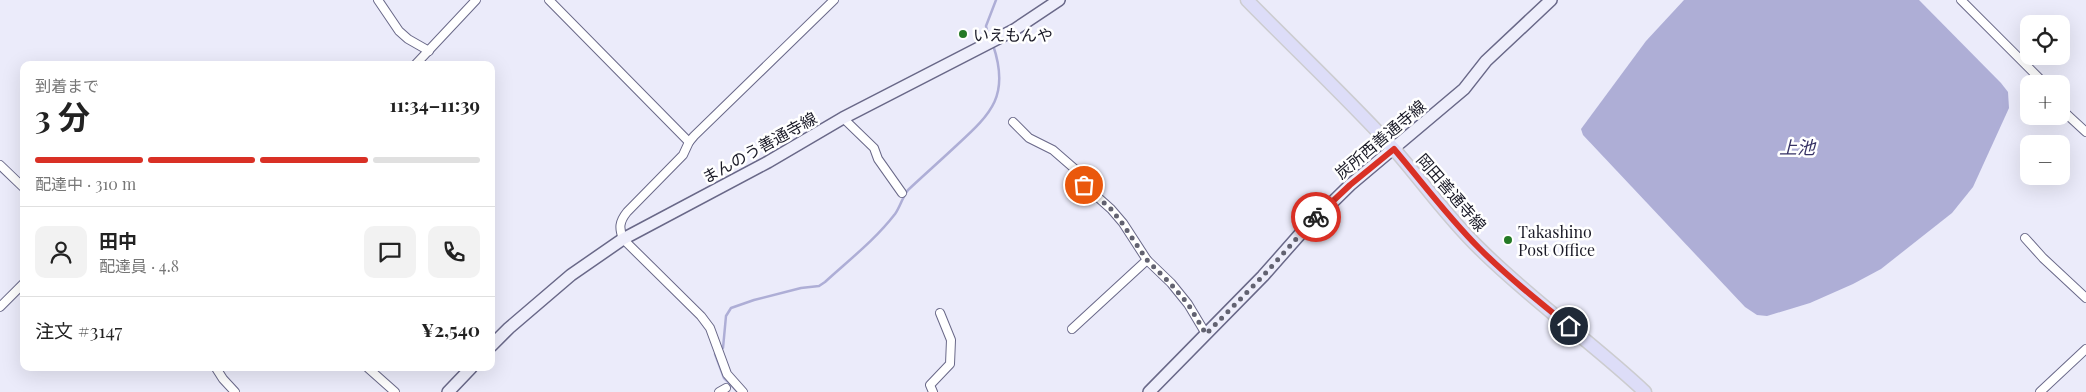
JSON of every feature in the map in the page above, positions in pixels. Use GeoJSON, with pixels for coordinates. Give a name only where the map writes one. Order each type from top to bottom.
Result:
{"type":"FeatureCollection","features":[{"type":"Feature","properties":{"kind":"main road","name":"まんのう善通寺線"},"geometry":{"type":"LineString","coordinates":[[495,342],[571,275],[623,239],[768,162],[843,118],[1014,30],[1059,0]]}},
{"type":"Feature","properties":{"kind":"main road","name":"岡田善通寺線"},"geometry":{"type":"LineString","coordinates":[[1247,0],[1394,149],[1438,204],[1479,248],[1525,290],[1612,361],[1645,392]]}},
{"type":"Feature","properties":{"kind":"main road","name":"炭所西善通寺線"},"geometry":{"type":"LineString","coordinates":[[1149,392],[1263,276],[1301,233],[1350,185],[1464,89],[1486,61],[1551,0]]}},
{"type":"Feature","properties":{"kind":"main road"},"geometry":{"type":"LineString","coordinates":[[448,392],[468,371]]}},
{"type":"Feature","properties":{"kind":"street"},"geometry":{"type":"LineString","coordinates":[[378,0],[399,31],[408,40],[429,51]]}},
{"type":"Feature","properties":{"kind":"street"},"geometry":{"type":"LineString","coordinates":[[419,61],[476,0]]}},
{"type":"Feature","properties":{"kind":"street"},"geometry":{"type":"LineString","coordinates":[[549,0],[689,142]]}},
{"type":"Feature","properties":{"kind":"street"},"geometry":{"type":"LineString","coordinates":[[743,392],[727,374],[710,328],[701,316],[623,239],[619,228],[622,219],[684,155],[689,142],[834,0]]}},
{"type":"Feature","properties":{"kind":"street"},"geometry":{"type":"LineString","coordinates":[[1961,0],[2036,75]]}},
{"type":"Feature","properties":{"kind":"street"},"geometry":{"type":"LineString","coordinates":[[2070,117],[2086,132]]}},
{"type":"Feature","properties":{"kind":"street"},"geometry":{"type":"LineString","coordinates":[[843,118],[874,148],[878,159],[902,193]]}},
{"type":"Feature","properties":{"kind":"street"},"geometry":{"type":"LineString","coordinates":[[1013,122],[1029,138],[1053,150],[1076,170],[1084,185],[1111,209],[1147,260],[1188,304],[1206,334]]}},
{"type":"Feature","properties":{"kind":"street"},"geometry":{"type":"LineString","coordinates":[[0,165],[20,184]]}},
{"type":"Feature","properties":{"kind":"street"},"geometry":{"type":"LineString","coordinates":[[2025,238],[2043,258],[2086,298]]}},
{"type":"Feature","properties":{"kind":"street"},"geometry":{"type":"LineString","coordinates":[[1072,329],[1147,260]]}},
{"type":"Feature","properties":{"kind":"street"},"geometry":{"type":"LineString","coordinates":[[0,307],[20,287]]}},
{"type":"Feature","properties":{"kind":"street"},"geometry":{"type":"LineString","coordinates":[[932,392],[930,385],[950,364],[951,340],[940,313]]}},
{"type":"Feature","properties":{"kind":"street"},"geometry":{"type":"LineString","coordinates":[[2040,392],[2086,349]]}},
{"type":"Feature","properties":{"kind":"street"},"geometry":{"type":"LineString","coordinates":[[218,371],[235,392]]}},
{"type":"Feature","properties":{"kind":"street"},"geometry":{"type":"LineString","coordinates":[[371,371],[395,392]]}},
{"type":"Feature","properties":{"kind":"water","name":"上池"},"geometry":{"type":"Polygon","coordinates":[[[1684,0],[1919,0],[2008,92],[2009,108],[1973,187],[1952,213],[1881,269],[1810,303],[1767,316],[1757,315],[1745,307],[1583,135],[1581,129],[1646,41],[1684,0]]]}},
{"type":"Feature","properties":{"kind":"waterway"},"geometry":{"type":"LineString","coordinates":[[988,35],[986,26],[996,0]]}},
{"type":"Feature","properties":{"kind":"waterway"},"geometry":{"type":"LineString","coordinates":[[723,348],[726,316],[731,308],[801,288],[819,286],[825,282],[862,250],[879,232],[897,211],[908,190],[980,123],[994,102],[998,90],[998,62],[993,45]]}},
{"type":"Feature","properties":{"kind":"waterway"},"geometry":{"type":"LineString","coordinates":[[715,354],[724,378],[738,392]]}},
{"type":"Feature","properties":{"kind":"way so far"},"geometry":{"type":"LineString","coordinates":[[1084,185],[1111,209],[1147,260],[1188,304],[1206,334],[1263,276],[1316,217]]}},
{"type":"Feature","properties":{"kind":"place","name":"いえもんや"},"geometry":{"type":"Point","coordinates":[963,34]}},
{"type":"Feature","properties":{"kind":"place","name":"Takashino Post Office"},"geometry":{"type":"Point","coordinates":[1508,240]}},
{"type":"Feature","properties":{"kind":"route"},"geometry":{"type":"LineString","coordinates":[[1316,217],[1350,185],[1394,149],[1438,204],[1479,248],[1525,290],[1569,326]]}}]}
